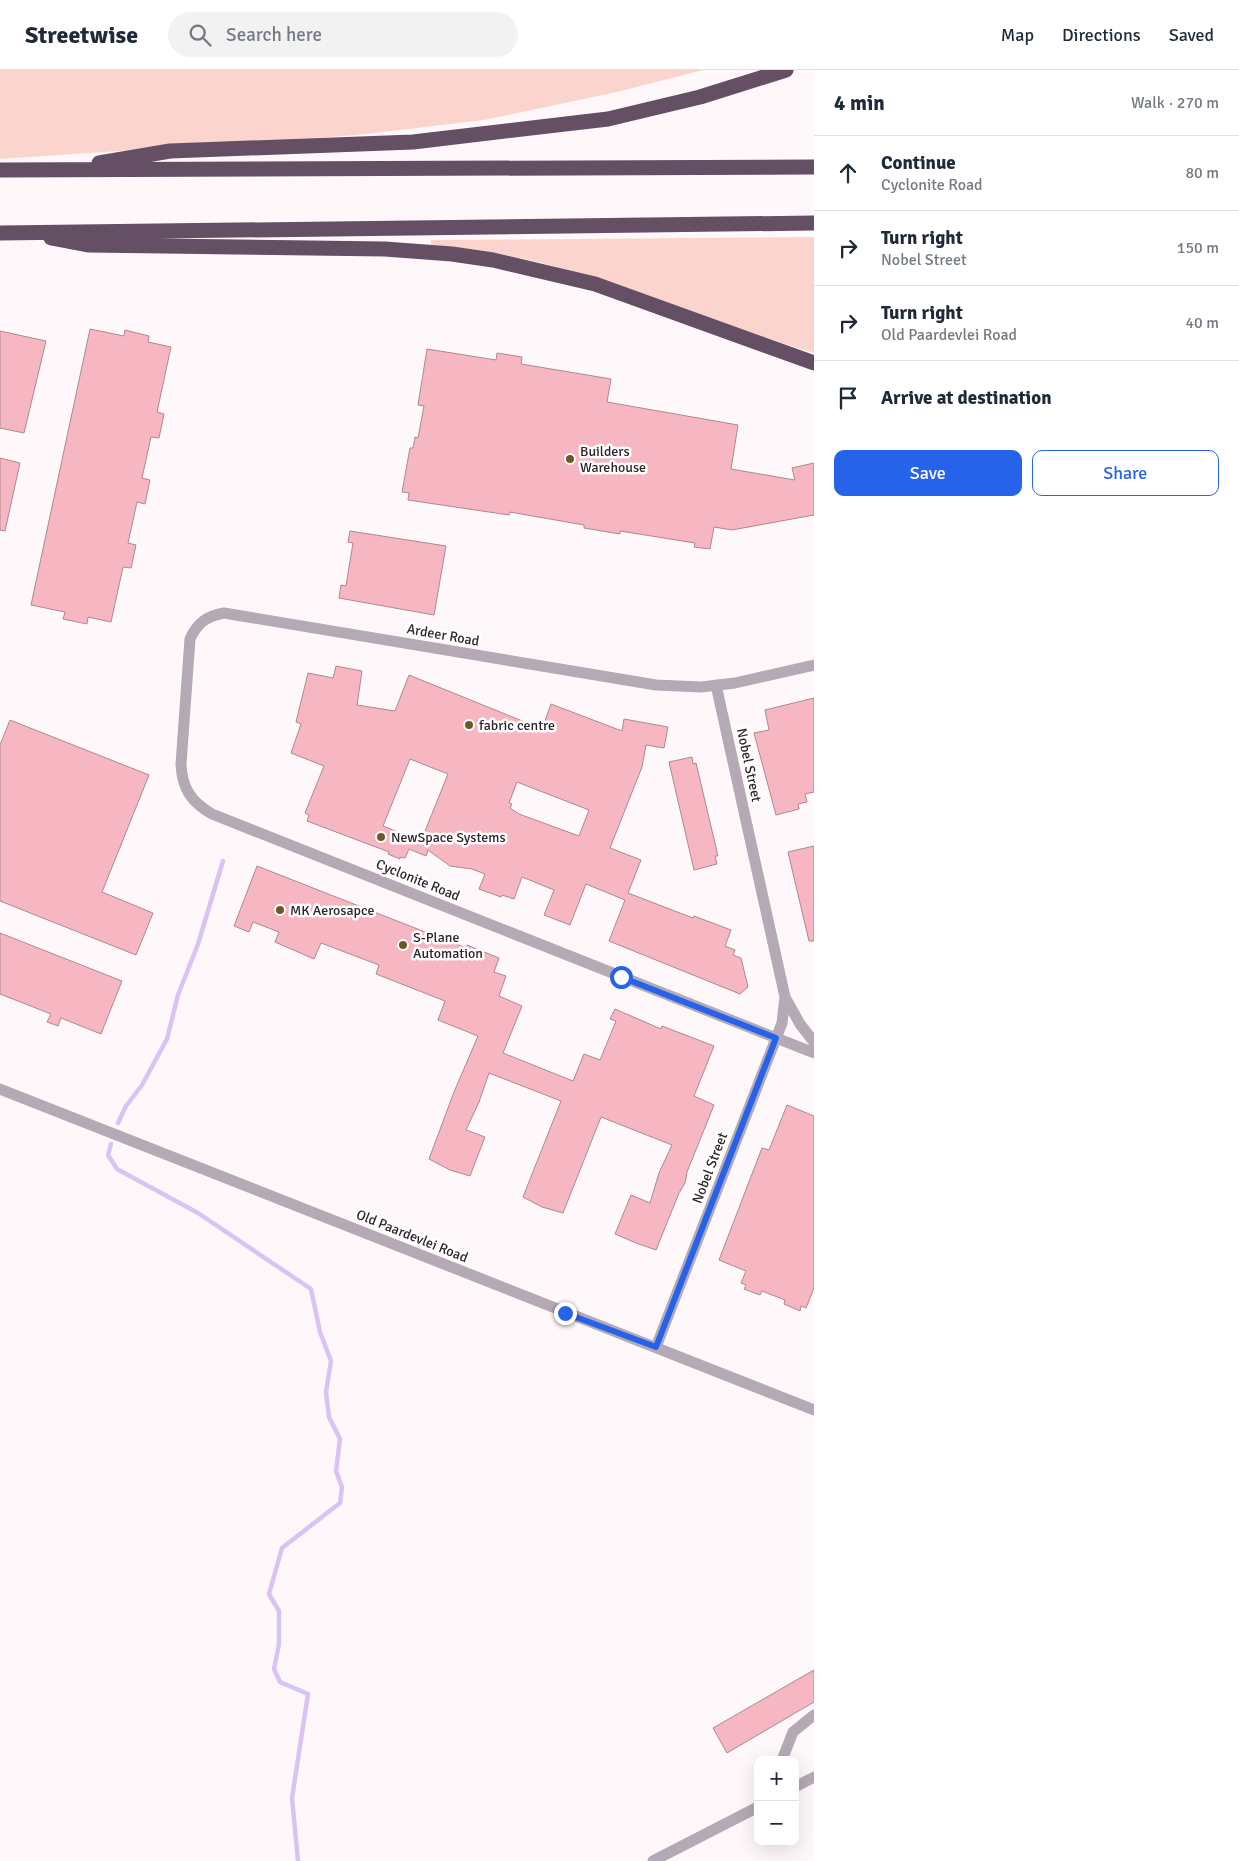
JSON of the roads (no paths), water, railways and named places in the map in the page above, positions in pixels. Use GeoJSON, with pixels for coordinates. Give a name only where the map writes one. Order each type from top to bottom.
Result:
{"type":"FeatureCollection","features":[{"type":"Feature","properties":{"kind":"highway"},"geometry":{"type":"LineString","coordinates":[[74,169],[170,151],[413,142],[608,119],[700,97],[786,70]]}},
{"type":"Feature","properties":{"kind":"highway"},"geometry":{"type":"LineString","coordinates":[[0,170],[814,167]]}},
{"type":"Feature","properties":{"kind":"highway"},"geometry":{"type":"LineString","coordinates":[[0,232],[814,222]]}},
{"type":"Feature","properties":{"kind":"highway"},"geometry":{"type":"LineString","coordinates":[[28,232],[88,245],[385,249],[452,254],[493,260],[594,284],[814,363]]}},
{"type":"Feature","properties":{"kind":"street","name":"Ardeer Road"},"geometry":{"type":"LineString","coordinates":[[188,652],[190,639],[195,628],[213,615],[224,613],[656,685],[716,686],[814,665]]}},
{"type":"Feature","properties":{"kind":"street","name":"Cyclonite Road"},"geometry":{"type":"LineString","coordinates":[[188,652],[182,780],[188,794],[198,806],[229,821],[814,1052]]}},
{"type":"Feature","properties":{"kind":"street","name":"Nobel Street"},"geometry":{"type":"LineString","coordinates":[[656,1347],[784,1015],[785,997],[716,686]]}},
{"type":"Feature","properties":{"kind":"street","name":"Nobel Street"},"geometry":{"type":"LineString","coordinates":[[785,997],[800,1024],[814,1042]]}},
{"type":"Feature","properties":{"kind":"street","name":"Old Paardevlei Road"},"geometry":{"type":"LineString","coordinates":[[0,1089],[814,1410]]}},
{"type":"Feature","properties":{"kind":"street"},"geometry":{"type":"LineString","coordinates":[[784,1756],[794,1732],[814,1714]]}},
{"type":"Feature","properties":{"kind":"street"},"geometry":{"type":"LineString","coordinates":[[799,1785],[814,1777]]}},
{"type":"Feature","properties":{"kind":"street"},"geometry":{"type":"LineString","coordinates":[[653,1861],[754,1809]]}},
{"type":"Feature","properties":{"kind":"waterway"},"geometry":{"type":"LineString","coordinates":[[118,1123],[126,1106],[142,1085],[167,1039],[178,995],[198,944],[223,861]]}},
{"type":"Feature","properties":{"kind":"waterway"},"geometry":{"type":"LineString","coordinates":[[111,1144],[108,1155],[117,1169],[198,1213],[311,1289],[320,1332],[331,1361],[326,1392],[329,1417],[340,1439],[336,1471],[342,1487],[340,1503],[282,1548],[269,1594],[279,1611],[279,1644],[274,1669],[280,1682],[308,1694],[292,1798],[298,1861]]}},
{"type":"Feature","properties":{"kind":"place","name":"Builders Warehouse"},"geometry":{"type":"Point","coordinates":[570,459]}},
{"type":"Feature","properties":{"kind":"place","name":"fabric centre"},"geometry":{"type":"Point","coordinates":[469,725]}},
{"type":"Feature","properties":{"kind":"place","name":"NewSpace Systems"},"geometry":{"type":"Point","coordinates":[381,837]}},
{"type":"Feature","properties":{"kind":"place","name":"MK Aerosapce"},"geometry":{"type":"Point","coordinates":[280,910]}},
{"type":"Feature","properties":{"kind":"place","name":"S-Plane Automation"},"geometry":{"type":"Point","coordinates":[403,945]}}]}
